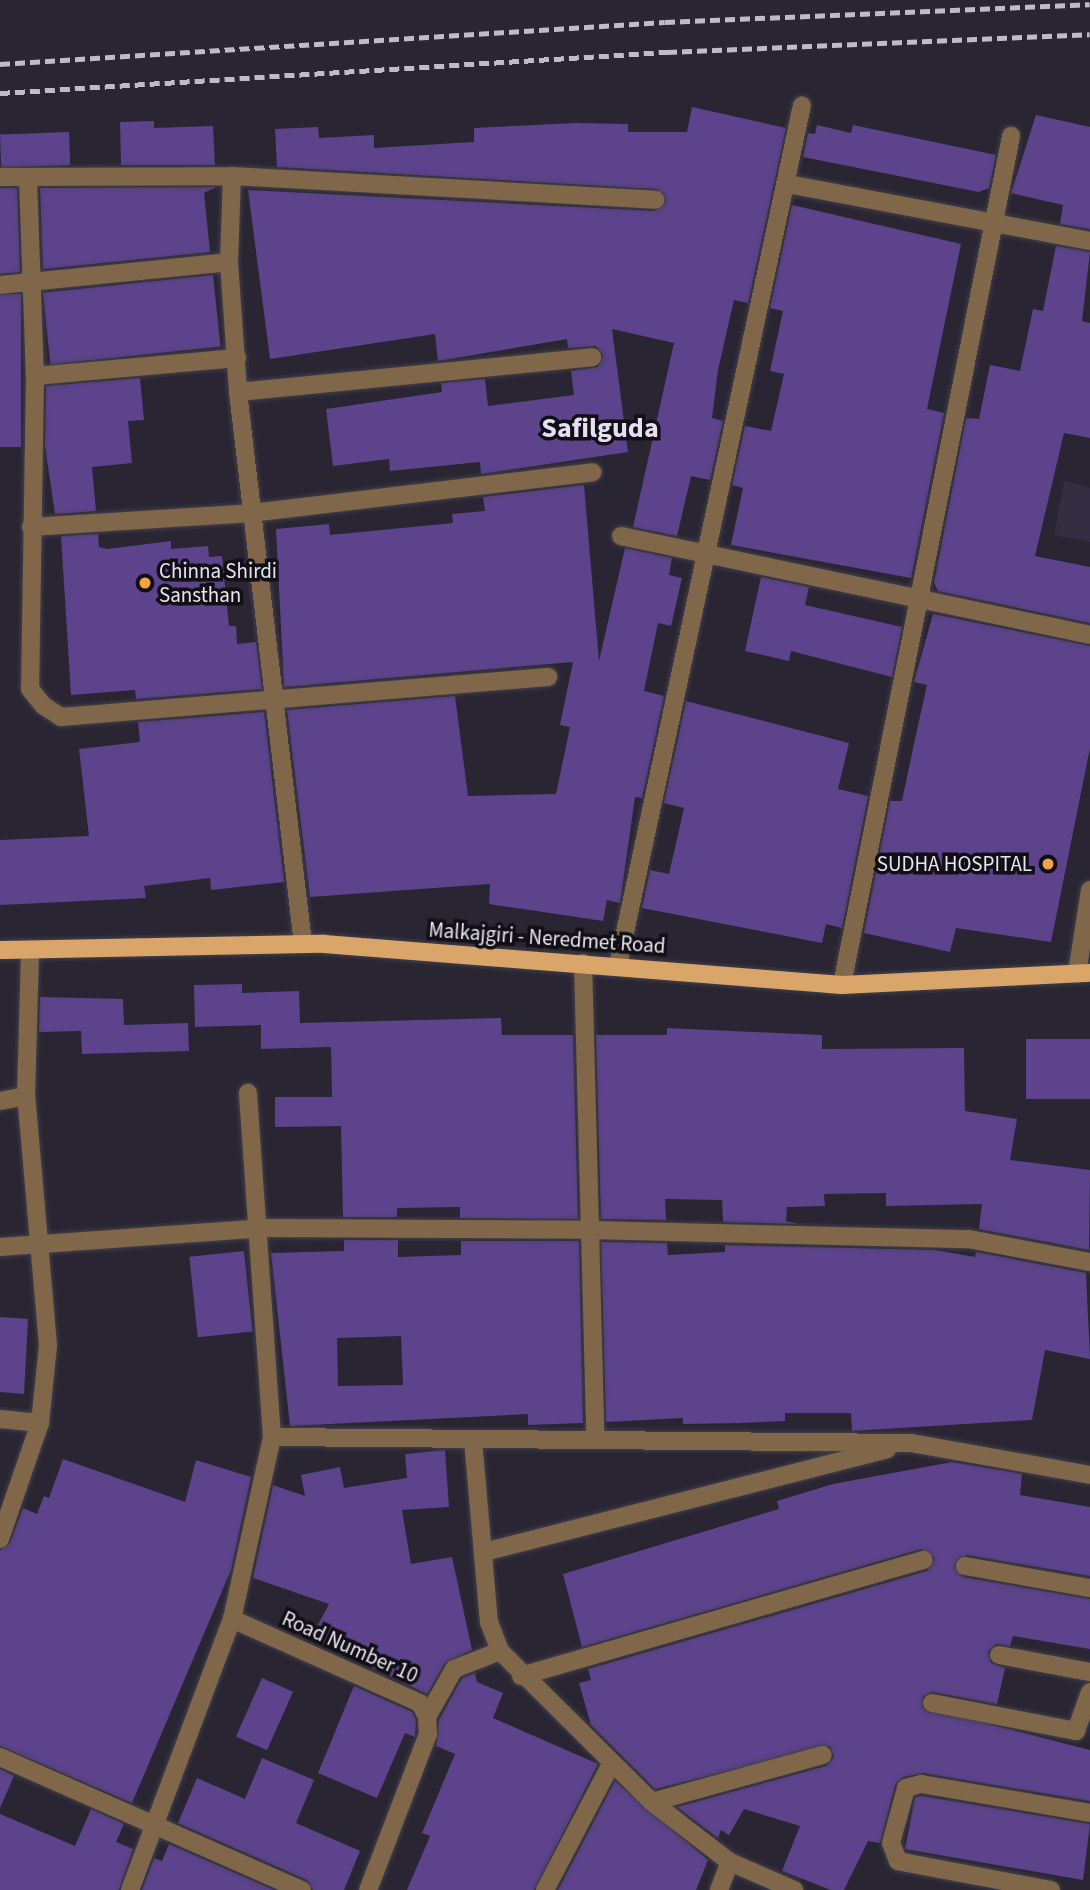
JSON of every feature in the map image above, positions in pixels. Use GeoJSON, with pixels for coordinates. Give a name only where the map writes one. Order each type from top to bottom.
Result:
{"type":"FeatureCollection","features":[{"type":"Feature","properties":{"kind":"main road","name":"Malkajgiri - Neredmet Road"},"geometry":{"type":"LineString","coordinates":[[0,950],[303,944],[618,965],[842,985],[1084,973]]}},
{"type":"Feature","properties":{"kind":"street"},"geometry":{"type":"LineString","coordinates":[[618,965],[788,184],[802,105]]}},
{"type":"Feature","properties":{"kind":"street"},"geometry":{"type":"LineString","coordinates":[[842,985],[1011,136]]}},
{"type":"Feature","properties":{"kind":"street"},"geometry":{"type":"LineString","coordinates":[[232,176],[229,262],[238,392],[251,513],[277,702],[303,944]]}},
{"type":"Feature","properties":{"kind":"street"},"geometry":{"type":"LineString","coordinates":[[0,177],[232,176],[654,200]]}},
{"type":"Feature","properties":{"kind":"street"},"geometry":{"type":"LineString","coordinates":[[28,178],[35,376],[30,689],[44,706],[61,717],[277,702],[548,677]]}},
{"type":"Feature","properties":{"kind":"street"},"geometry":{"type":"LineString","coordinates":[[788,184],[1090,242]]}},
{"type":"Feature","properties":{"kind":"street"},"geometry":{"type":"LineString","coordinates":[[0,285],[229,262]]}},
{"type":"Feature","properties":{"kind":"street"},"geometry":{"type":"LineString","coordinates":[[238,392],[592,357]]}},
{"type":"Feature","properties":{"kind":"street"},"geometry":{"type":"LineString","coordinates":[[35,376],[237,358]]}},
{"type":"Feature","properties":{"kind":"street"},"geometry":{"type":"LineString","coordinates":[[31,527],[251,513],[593,471]]}},
{"type":"Feature","properties":{"kind":"street"},"geometry":{"type":"LineString","coordinates":[[621,536],[1090,635]]}},
{"type":"Feature","properties":{"kind":"street"},"geometry":{"type":"LineString","coordinates":[[1084,973],[1090,890]]}},
{"type":"Feature","properties":{"kind":"street"},"geometry":{"type":"LineString","coordinates":[[0,1539],[40,1423],[48,1345],[36,1242],[26,1096],[30,950]]}},
{"type":"Feature","properties":{"kind":"street"},"geometry":{"type":"LineString","coordinates":[[583,963],[595,1437]]}},
{"type":"Feature","properties":{"kind":"street"},"geometry":{"type":"LineString","coordinates":[[130,1890],[232,1619],[272,1437],[262,1228],[247,1093]]}},
{"type":"Feature","properties":{"kind":"street"},"geometry":{"type":"LineString","coordinates":[[0,1101],[26,1096]]}},
{"type":"Feature","properties":{"kind":"street"},"geometry":{"type":"LineString","coordinates":[[0,1247],[36,1242],[262,1228],[591,1230],[970,1239],[1090,1262]]}},
{"type":"Feature","properties":{"kind":"street"},"geometry":{"type":"LineString","coordinates":[[0,1419],[40,1423]]}},
{"type":"Feature","properties":{"kind":"street"},"geometry":{"type":"LineString","coordinates":[[272,1437],[473,1440],[595,1437],[911,1443],[1090,1475]]}},
{"type":"Feature","properties":{"kind":"street"},"geometry":{"type":"LineString","coordinates":[[473,1440],[489,1622],[500,1651],[521,1676],[610,1766],[652,1802],[730,1862],[794,1890]]}},
{"type":"Feature","properties":{"kind":"street"},"geometry":{"type":"LineString","coordinates":[[484,1552],[911,1443]]}},
{"type":"Feature","properties":{"kind":"street"},"geometry":{"type":"LineString","coordinates":[[521,1676],[923,1560]]}},
{"type":"Feature","properties":{"kind":"street"},"geometry":{"type":"LineString","coordinates":[[965,1566],[1090,1588]]}},
{"type":"Feature","properties":{"kind":"street","name":"Road Number 10"},"geometry":{"type":"LineString","coordinates":[[232,1619],[420,1703],[427,1717]]}},
{"type":"Feature","properties":{"kind":"street"},"geometry":{"type":"LineString","coordinates":[[368,1890],[428,1734],[427,1717],[454,1670],[500,1651]]}},
{"type":"Feature","properties":{"kind":"street"},"geometry":{"type":"LineString","coordinates":[[999,1655],[1090,1672]]}},
{"type":"Feature","properties":{"kind":"street"},"geometry":{"type":"LineString","coordinates":[[932,1703],[1076,1731],[1090,1692]]}},
{"type":"Feature","properties":{"kind":"street"},"geometry":{"type":"LineString","coordinates":[[652,1802],[823,1755]]}},
{"type":"Feature","properties":{"kind":"street"},"geometry":{"type":"LineString","coordinates":[[0,1757],[302,1890]]}},
{"type":"Feature","properties":{"kind":"street"},"geometry":{"type":"LineString","coordinates":[[545,1890],[610,1766]]}},
{"type":"Feature","properties":{"kind":"street"},"geometry":{"type":"LineString","coordinates":[[1051,1890],[898,1861],[891,1843],[906,1788],[921,1784],[1090,1813]]}},
{"type":"Feature","properties":{"kind":"street"},"geometry":{"type":"LineString","coordinates":[[719,1890],[730,1862]]}},
{"type":"Feature","properties":{"kind":"shaded area"},"geometry":{"type":"Polygon","coordinates":[[[1064,481],[1090,488],[1090,542],[1054,535],[1064,481]]]}},
{"type":"Feature","properties":{"kind":"building"},"geometry":{"type":"Polygon","coordinates":[[[692,107],[786,128],[748,303],[734,300],[718,370],[712,418],[723,421],[710,480],[691,476],[677,536],[633,527],[674,343],[612,329],[628,452],[481,474],[480,462],[390,471],[389,459],[333,466],[326,409],[442,392],[441,383],[485,379],[488,406],[574,395],[571,371],[598,367],[603,355],[596,346],[568,348],[567,339],[438,361],[435,334],[270,359],[248,190],[654,211],[666,200],[656,189],[277,167],[275,129],[318,127],[319,138],[374,135],[374,148],[474,142],[474,128],[576,123],[628,124],[628,132],[687,132],[692,107]]]}},
{"type":"Feature","properties":{"kind":"building"},"geometry":{"type":"Polygon","coordinates":[[[1036,115],[1090,127],[1090,229],[1060,224],[1063,205],[1011,193],[1036,115]]]}},
{"type":"Feature","properties":{"kind":"building"},"geometry":{"type":"Polygon","coordinates":[[[154,121],[154,128],[213,126],[215,165],[121,165],[120,122],[154,121]]]}},
{"type":"Feature","properties":{"kind":"building"},"geometry":{"type":"Polygon","coordinates":[[[817,125],[851,133],[853,125],[996,155],[989,188],[979,192],[803,157],[808,133],[815,134],[817,125]]]}},
{"type":"Feature","properties":{"kind":"building"},"geometry":{"type":"Polygon","coordinates":[[[69,132],[70,165],[1,167],[0,134],[69,132]]]}},
{"type":"Feature","properties":{"kind":"building"},"geometry":{"type":"Polygon","coordinates":[[[216,187],[204,193],[210,252],[43,269],[40,188],[216,187]]]}},
{"type":"Feature","properties":{"kind":"building"},"geometry":{"type":"Polygon","coordinates":[[[0,188],[17,188],[20,272],[0,274],[0,188]]]}},
{"type":"Feature","properties":{"kind":"building"},"geometry":{"type":"Polygon","coordinates":[[[792,205],[961,244],[927,409],[944,413],[911,578],[731,545],[743,488],[732,485],[745,426],[771,431],[784,374],[770,371],[783,311],[770,308],[792,205]]]}},
{"type":"Feature","properties":{"kind":"building"},"geometry":{"type":"Polygon","coordinates":[[[1056,246],[1090,252],[1082,321],[1090,323],[1090,438],[1064,433],[1035,556],[1090,567],[1090,623],[938,591],[934,583],[966,418],[979,419],[990,365],[1020,371],[1033,309],[1043,311],[1056,246]]]}},
{"type":"Feature","properties":{"kind":"building"},"geometry":{"type":"Polygon","coordinates":[[[213,275],[221,347],[50,364],[43,293],[213,275]]]}},
{"type":"Feature","properties":{"kind":"building"},"geometry":{"type":"Polygon","coordinates":[[[0,294],[21,294],[21,447],[0,447],[0,294]]]}},
{"type":"Feature","properties":{"kind":"building"},"geometry":{"type":"Polygon","coordinates":[[[140,378],[144,420],[128,421],[132,463],[92,467],[96,511],[55,514],[45,446],[46,386],[140,378]]]}},
{"type":"Feature","properties":{"kind":"building"},"geometry":{"type":"Polygon","coordinates":[[[584,485],[599,661],[625,548],[672,558],[669,575],[682,578],[671,626],[658,623],[644,691],[664,696],[642,798],[635,797],[620,903],[607,900],[603,921],[489,904],[490,884],[310,897],[287,710],[455,696],[468,796],[556,794],[570,727],[560,725],[573,662],[284,687],[276,529],[329,524],[330,535],[453,523],[452,514],[485,511],[483,497],[584,485]]]}},
{"type":"Feature","properties":{"kind":"building"},"geometry":{"type":"Polygon","coordinates":[[[98,534],[99,547],[107,549],[171,541],[171,549],[208,546],[209,557],[222,556],[229,626],[236,626],[237,644],[256,642],[262,689],[136,699],[135,690],[71,695],[61,536],[98,534]]]}},
{"type":"Feature","properties":{"kind":"building"},"geometry":{"type":"Polygon","coordinates":[[[761,577],[809,587],[805,605],[902,627],[892,677],[791,651],[789,661],[745,651],[761,577]]]}},
{"type":"Feature","properties":{"kind":"building"},"geometry":{"type":"Polygon","coordinates":[[[933,614],[1090,646],[1090,748],[1051,942],[956,928],[950,952],[864,933],[890,801],[902,801],[927,685],[914,682],[933,614]]]}},
{"type":"Feature","properties":{"kind":"building"},"geometry":{"type":"Polygon","coordinates":[[[686,701],[849,743],[838,789],[868,796],[842,928],[826,924],[822,943],[642,908],[650,870],[669,874],[684,808],[664,803],[686,701]]]}},
{"type":"Feature","properties":{"kind":"building"},"geometry":{"type":"Polygon","coordinates":[[[264,712],[284,882],[211,890],[210,878],[144,886],[146,898],[0,905],[0,840],[89,836],[79,749],[140,742],[138,722],[264,712]]]}},
{"type":"Feature","properties":{"kind":"building"},"geometry":{"type":"Polygon","coordinates":[[[242,984],[242,993],[299,991],[300,1023],[501,1018],[502,1035],[573,1035],[578,1219],[460,1218],[460,1207],[397,1208],[397,1217],[343,1217],[341,1126],[275,1127],[275,1097],[332,1097],[331,1047],[261,1049],[261,1025],[195,1027],[194,985],[242,984]]]}},
{"type":"Feature","properties":{"kind":"building"},"geometry":{"type":"Polygon","coordinates":[[[40,997],[123,999],[124,1025],[188,1023],[189,1051],[82,1054],[81,1031],[39,1032],[40,997]]]}},
{"type":"Feature","properties":{"kind":"building"},"geometry":{"type":"Polygon","coordinates":[[[667,1028],[822,1035],[822,1049],[964,1048],[965,1111],[1017,1119],[1010,1160],[1090,1170],[1089,1250],[979,1229],[982,1204],[886,1206],[886,1193],[824,1194],[825,1206],[787,1207],[786,1221],[798,1224],[723,1222],[722,1200],[665,1199],[666,1220],[601,1219],[596,1035],[667,1035],[667,1028]]]}},
{"type":"Feature","properties":{"kind":"building"},"geometry":{"type":"Polygon","coordinates":[[[1026,1039],[1090,1039],[1090,1099],[1026,1099],[1026,1039]]]}},
{"type":"Feature","properties":{"kind":"building"},"geometry":{"type":"Polygon","coordinates":[[[344,1240],[398,1240],[398,1257],[461,1255],[461,1241],[579,1241],[583,1423],[528,1425],[528,1414],[290,1426],[271,1253],[344,1251],[344,1240]],[[401,1336],[337,1338],[338,1386],[403,1385],[401,1336]]]}},
{"type":"Feature","properties":{"kind":"building"},"geometry":{"type":"Polygon","coordinates":[[[601,1242],[667,1243],[668,1255],[725,1252],[725,1245],[935,1250],[975,1257],[976,1252],[1086,1273],[1090,1359],[1045,1350],[1032,1420],[852,1431],[851,1413],[785,1413],[785,1421],[741,1423],[683,1424],[683,1418],[606,1422],[601,1242]]]}},
{"type":"Feature","properties":{"kind":"building"},"geometry":{"type":"Polygon","coordinates":[[[244,1251],[252,1332],[198,1337],[189,1257],[244,1251]]]}},
{"type":"Feature","properties":{"kind":"building"},"geometry":{"type":"Polygon","coordinates":[[[0,1317],[28,1319],[24,1394],[0,1392],[0,1317]]]}},
{"type":"Feature","properties":{"kind":"building"},"geometry":{"type":"Polygon","coordinates":[[[445,1450],[449,1507],[402,1510],[411,1564],[452,1557],[472,1650],[445,1663],[427,1694],[311,1638],[329,1604],[253,1578],[273,1485],[305,1496],[301,1475],[340,1467],[344,1488],[407,1478],[405,1454],[445,1450]]]}},
{"type":"Feature","properties":{"kind":"building"},"geometry":{"type":"Polygon","coordinates":[[[63,1459],[185,1502],[196,1460],[251,1477],[231,1570],[132,1803],[0,1746],[0,1550],[10,1543],[23,1508],[37,1514],[44,1496],[49,1498],[63,1459]]]}},
{"type":"Feature","properties":{"kind":"building"},"geometry":{"type":"Polygon","coordinates":[[[952,1462],[1022,1474],[1020,1495],[1090,1507],[1090,1576],[967,1555],[954,1565],[963,1577],[1090,1599],[1090,1649],[1013,1636],[1010,1646],[996,1644],[988,1652],[991,1663],[1005,1668],[997,1704],[933,1692],[923,1696],[922,1707],[1090,1750],[1090,1801],[923,1773],[903,1777],[895,1785],[880,1843],[868,1841],[844,1890],[831,1890],[782,1871],[800,1826],[744,1809],[729,1835],[721,1830],[718,1838],[677,1807],[826,1766],[834,1757],[830,1746],[655,1789],[591,1725],[579,1683],[591,1680],[588,1669],[927,1571],[935,1558],[921,1549],[582,1647],[563,1574],[779,1509],[777,1501],[833,1484],[952,1462]]]}},
{"type":"Feature","properties":{"kind":"building"},"geometry":{"type":"Polygon","coordinates":[[[475,1673],[477,1682],[503,1693],[493,1718],[598,1764],[534,1890],[407,1890],[430,1836],[422,1833],[455,1754],[436,1746],[439,1720],[462,1678],[475,1673]]]}},
{"type":"Feature","properties":{"kind":"building"},"geometry":{"type":"Polygon","coordinates":[[[262,1678],[293,1692],[267,1750],[236,1736],[262,1678]]]}},
{"type":"Feature","properties":{"kind":"building"},"geometry":{"type":"Polygon","coordinates":[[[354,1686],[412,1712],[416,1720],[415,1737],[405,1733],[377,1798],[318,1773],[354,1686]]]}},
{"type":"Feature","properties":{"kind":"building"},"geometry":{"type":"Polygon","coordinates":[[[262,1758],[314,1780],[296,1823],[360,1851],[344,1890],[313,1890],[307,1880],[178,1823],[197,1778],[245,1799],[262,1758]]]}},
{"type":"Feature","properties":{"kind":"building"},"geometry":{"type":"Polygon","coordinates":[[[0,1769],[14,1776],[0,1808],[0,1769]]]}},
{"type":"Feature","properties":{"kind":"building"},"geometry":{"type":"Polygon","coordinates":[[[615,1781],[708,1860],[696,1890],[558,1890],[615,1781]]]}},
{"type":"Feature","properties":{"kind":"building"},"geometry":{"type":"Polygon","coordinates":[[[915,1797],[1090,1824],[1083,1880],[905,1849],[915,1797]]]}},
{"type":"Feature","properties":{"kind":"building"},"geometry":{"type":"Polygon","coordinates":[[[91,1809],[124,1824],[116,1842],[133,1849],[119,1890],[0,1890],[0,1814],[75,1846],[91,1809]]]}},
{"type":"Feature","properties":{"kind":"building"},"geometry":{"type":"Polygon","coordinates":[[[169,1844],[274,1890],[142,1890],[154,1858],[162,1861],[169,1844]]]}},
{"type":"Feature","properties":{"kind":"railway"},"geometry":{"type":"LineString","coordinates":[[0,64],[665,22],[1090,4]]}},
{"type":"Feature","properties":{"kind":"railway"},"geometry":{"type":"LineString","coordinates":[[0,93],[667,52],[1090,34]]}},
{"type":"Feature","properties":{"kind":"place","name":"Chinna Shirdi Sansthan"},"geometry":{"type":"Point","coordinates":[145,583]}},
{"type":"Feature","properties":{"kind":"place","name":"SUDHA HOSPITAL"},"geometry":{"type":"Point","coordinates":[1048,864]}},
{"type":"Feature","properties":{"kind":"district","name":"Safilguda"},"geometry":{"type":"Point","coordinates":[600,428]}}]}
